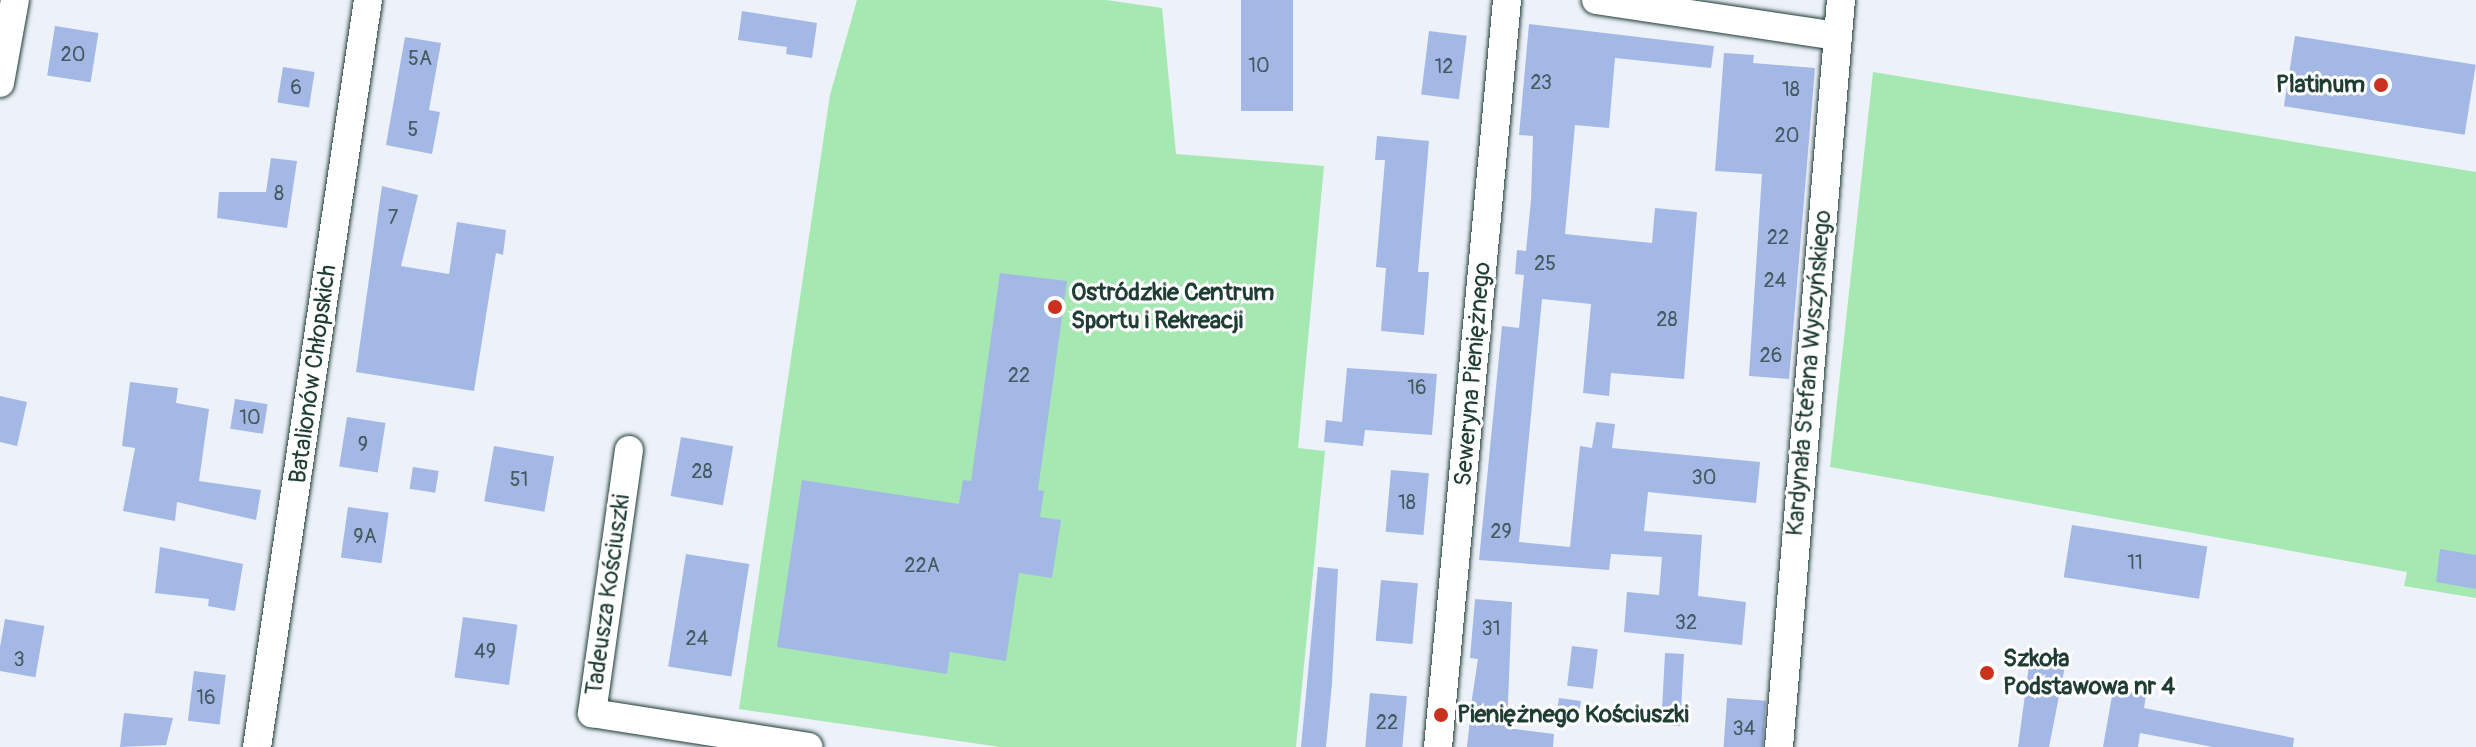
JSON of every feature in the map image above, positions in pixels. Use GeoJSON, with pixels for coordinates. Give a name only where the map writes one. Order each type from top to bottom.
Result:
{"type":"FeatureCollection","features":[{"type":"Feature","properties":{"kind":"street"},"geometry":{"type":"LineString","coordinates":[[0,83],[15,0]]}},
{"type":"Feature","properties":{"kind":"street","name":"Batalionów Chłopskich"},"geometry":{"type":"LineString","coordinates":[[257,747],[368,0]]}},
{"type":"Feature","properties":{"kind":"street","name":"Seweryna Pieniężnego"},"geometry":{"type":"LineString","coordinates":[[1438,747],[1507,0]]}},
{"type":"Feature","properties":{"kind":"street"},"geometry":{"type":"LineString","coordinates":[[1596,0],[1837,36]]}},
{"type":"Feature","properties":{"kind":"street","name":"Kardynała Stefana Wyszyńskiego"},"geometry":{"type":"LineString","coordinates":[[1779,747],[1841,0]]}},
{"type":"Feature","properties":{"kind":"street","name":"Tadeusza Kościuszki"},"geometry":{"type":"LineString","coordinates":[[629,450],[592,713],[743,744],[808,747]]}},
{"type":"Feature","properties":{"kind":"green space","name":"Ostródzkie Centrum Sportu i Rekreacji"},"geometry":{"type":"Polygon","coordinates":[[[857,0],[1106,0],[1162,8],[1176,154],[1324,166],[1298,448],[1325,451],[1296,747],[1000,747],[739,709],[830,95],[857,0]]]}},
{"type":"Feature","properties":{"kind":"green space"},"geometry":{"type":"Polygon","coordinates":[[[1873,72],[2476,172],[2476,598],[2404,586],[2407,572],[1830,467],[1873,72]]]}},
{"type":"Feature","properties":{"kind":"building"},"geometry":{"type":"Polygon","coordinates":[[[1241,0],[1293,0],[1293,111],[1241,111],[1241,0]]]}},
{"type":"Feature","properties":{"kind":"building"},"geometry":{"type":"Polygon","coordinates":[[[742,11],[817,23],[812,58],[786,54],[787,47],[738,40],[742,11]]]}},
{"type":"Feature","properties":{"kind":"building"},"geometry":{"type":"Polygon","coordinates":[[[1529,24],[1714,46],[1711,68],[1615,58],[1609,128],[1575,125],[1565,234],[1652,243],[1655,208],[1697,212],[1684,379],[1611,373],[1609,396],[1583,393],[1591,304],[1542,299],[1519,542],[1570,547],[1580,446],[1592,448],[1596,422],[1615,424],[1612,448],[1760,462],[1756,503],[1648,492],[1644,531],[1702,535],[1698,596],[1746,602],[1742,645],[1624,632],[1627,592],[1659,595],[1662,557],[1611,554],[1609,570],[1479,560],[1502,326],[1519,328],[1524,275],[1515,274],[1517,250],[1526,251],[1531,200],[1533,136],[1519,135],[1529,24]]]}},
{"type":"Feature","properties":{"kind":"building"},"geometry":{"type":"Polygon","coordinates":[[[55,26],[98,33],[91,82],[47,75],[55,26]]]}},
{"type":"Feature","properties":{"kind":"building"},"geometry":{"type":"Polygon","coordinates":[[[1429,31],[1467,36],[1459,99],[1421,95],[1429,31]]]}},
{"type":"Feature","properties":{"kind":"building","name":"Platinum"},"geometry":{"type":"Polygon","coordinates":[[[2295,36],[2476,65],[2465,135],[2284,106],[2295,36]]]}},
{"type":"Feature","properties":{"kind":"building"},"geometry":{"type":"Polygon","coordinates":[[[405,37],[441,43],[429,110],[440,112],[432,154],[386,145],[405,37]]]}},
{"type":"Feature","properties":{"kind":"building"},"geometry":{"type":"Polygon","coordinates":[[[1724,53],[1754,55],[1753,63],[1815,68],[1789,379],[1749,376],[1762,174],[1715,171],[1724,53]]]}},
{"type":"Feature","properties":{"kind":"building"},"geometry":{"type":"Polygon","coordinates":[[[283,67],[315,72],[309,108],[277,103],[283,67]]]}},
{"type":"Feature","properties":{"kind":"building"},"geometry":{"type":"Polygon","coordinates":[[[1377,136],[1429,141],[1418,272],[1429,272],[1424,335],[1381,331],[1386,268],[1376,267],[1385,160],[1375,160],[1377,136]]]}},
{"type":"Feature","properties":{"kind":"building"},"geometry":{"type":"Polygon","coordinates":[[[271,158],[297,161],[287,228],[217,218],[219,192],[266,192],[271,158]]]}},
{"type":"Feature","properties":{"kind":"building"},"geometry":{"type":"Polygon","coordinates":[[[382,186],[418,195],[401,266],[449,274],[457,222],[506,230],[503,255],[496,253],[474,391],[356,372],[382,186]]]}},
{"type":"Feature","properties":{"kind":"building"},"geometry":{"type":"Polygon","coordinates":[[[1000,273],[1067,281],[1038,490],[1044,491],[1040,517],[1061,520],[1052,578],[1019,573],[1006,661],[950,652],[947,674],[777,647],[802,480],[959,504],[963,480],[971,481],[1000,273]]]}},
{"type":"Feature","properties":{"kind":"building"},"geometry":{"type":"Polygon","coordinates":[[[1347,368],[1437,374],[1432,435],[1365,430],[1363,446],[1324,442],[1326,420],[1342,422],[1347,368]]]}},
{"type":"Feature","properties":{"kind":"building"},"geometry":{"type":"Polygon","coordinates":[[[130,382],[178,388],[176,403],[209,409],[199,481],[261,490],[256,520],[177,502],[175,521],[123,511],[135,448],[122,446],[130,382]]]}},
{"type":"Feature","properties":{"kind":"building"},"geometry":{"type":"Polygon","coordinates":[[[0,396],[27,402],[17,446],[0,442],[0,396]]]}},
{"type":"Feature","properties":{"kind":"building"},"geometry":{"type":"Polygon","coordinates":[[[235,399],[268,404],[263,434],[230,429],[235,399]]]}},
{"type":"Feature","properties":{"kind":"building"},"geometry":{"type":"Polygon","coordinates":[[[347,417],[386,423],[378,472],[339,466],[347,417]]]}},
{"type":"Feature","properties":{"kind":"building"},"geometry":{"type":"Polygon","coordinates":[[[681,437],[733,446],[723,505],[671,496],[681,437]]]}},
{"type":"Feature","properties":{"kind":"building"},"geometry":{"type":"Polygon","coordinates":[[[494,446],[554,457],[544,512],[484,501],[494,446]]]}},
{"type":"Feature","properties":{"kind":"building"},"geometry":{"type":"Polygon","coordinates":[[[413,467],[439,471],[435,493],[410,489],[413,467]]]}},
{"type":"Feature","properties":{"kind":"building"},"geometry":{"type":"Polygon","coordinates":[[[1391,470],[1429,473],[1423,535],[1386,532],[1391,470]]]}},
{"type":"Feature","properties":{"kind":"building"},"geometry":{"type":"Polygon","coordinates":[[[348,507],[389,513],[382,563],[341,558],[348,507]]]}},
{"type":"Feature","properties":{"kind":"building"},"geometry":{"type":"Polygon","coordinates":[[[2072,525],[2207,546],[2199,599],[2064,577],[2072,525]]]}},
{"type":"Feature","properties":{"kind":"building"},"geometry":{"type":"Polygon","coordinates":[[[160,547],[243,564],[235,611],[208,606],[209,599],[155,593],[160,547]]]}},
{"type":"Feature","properties":{"kind":"building"},"geometry":{"type":"Polygon","coordinates":[[[2440,549],[2476,555],[2476,589],[2436,582],[2440,549]]]}},
{"type":"Feature","properties":{"kind":"building"},"geometry":{"type":"Polygon","coordinates":[[[686,554],[749,564],[731,677],[668,667],[686,554]]]}},
{"type":"Feature","properties":{"kind":"building"},"geometry":{"type":"Polygon","coordinates":[[[1318,567],[1338,569],[1326,747],[1301,747],[1318,567]]]}},
{"type":"Feature","properties":{"kind":"building"},"geometry":{"type":"Polygon","coordinates":[[[1381,580],[1418,583],[1413,644],[1376,641],[1381,580]]]}},
{"type":"Feature","properties":{"kind":"building"},"geometry":{"type":"Polygon","coordinates":[[[1475,599],[1512,602],[1507,728],[1554,734],[1553,747],[1467,747],[1470,719],[1464,712],[1471,705],[1478,659],[1470,658],[1475,599]]]}},
{"type":"Feature","properties":{"kind":"building"},"geometry":{"type":"Polygon","coordinates":[[[463,617],[517,625],[509,685],[455,677],[463,617]]]}},
{"type":"Feature","properties":{"kind":"building"},"geometry":{"type":"Polygon","coordinates":[[[5,619],[44,626],[35,677],[0,671],[5,619]]]}},
{"type":"Feature","properties":{"kind":"building"},"geometry":{"type":"Polygon","coordinates":[[[1572,646],[1598,649],[1593,689],[1567,686],[1572,646]]]}},
{"type":"Feature","properties":{"kind":"building"},"geometry":{"type":"Polygon","coordinates":[[[2031,650],[2067,656],[2049,747],[2018,747],[2031,650]]]}},
{"type":"Feature","properties":{"kind":"building"},"geometry":{"type":"Polygon","coordinates":[[[1665,653],[1684,654],[1680,726],[1661,725],[1665,653]]]}},
{"type":"Feature","properties":{"kind":"building"},"geometry":{"type":"Polygon","coordinates":[[[194,671],[226,675],[220,725],[188,721],[194,671]]]}},
{"type":"Feature","properties":{"kind":"building"},"geometry":{"type":"Polygon","coordinates":[[[2113,690],[2146,695],[2144,708],[2294,738],[2293,747],[2213,747],[2140,733],[2138,747],[2103,747],[2113,690]]]}},
{"type":"Feature","properties":{"kind":"building"},"geometry":{"type":"Polygon","coordinates":[[[1370,693],[1407,696],[1402,747],[1365,747],[1370,693]]]}},
{"type":"Feature","properties":{"kind":"building"},"geometry":{"type":"Polygon","coordinates":[[[1559,698],[1581,701],[1577,725],[1556,722],[1559,698]]]}},
{"type":"Feature","properties":{"kind":"building"},"geometry":{"type":"Polygon","coordinates":[[[1727,698],[1766,701],[1763,747],[1724,747],[1727,698]]]}},
{"type":"Feature","properties":{"kind":"building"},"geometry":{"type":"Polygon","coordinates":[[[124,713],[173,718],[166,745],[120,747],[124,713]]]}},
{"type":"Feature","properties":{"kind":"place","name":"Platinum"},"geometry":{"type":"Point","coordinates":[2381,85]}},
{"type":"Feature","properties":{"kind":"place","name":"Ostródzkie Centrum Sportu i Rekreacji"},"geometry":{"type":"Point","coordinates":[1055,307]}},
{"type":"Feature","properties":{"kind":"place","name":"Szkoła Podstawowa nr 4"},"geometry":{"type":"Point","coordinates":[1987,673]}},
{"type":"Feature","properties":{"kind":"place","name":"Pieniężnego Kościuszki"},"geometry":{"type":"Point","coordinates":[1441,715]}}]}
